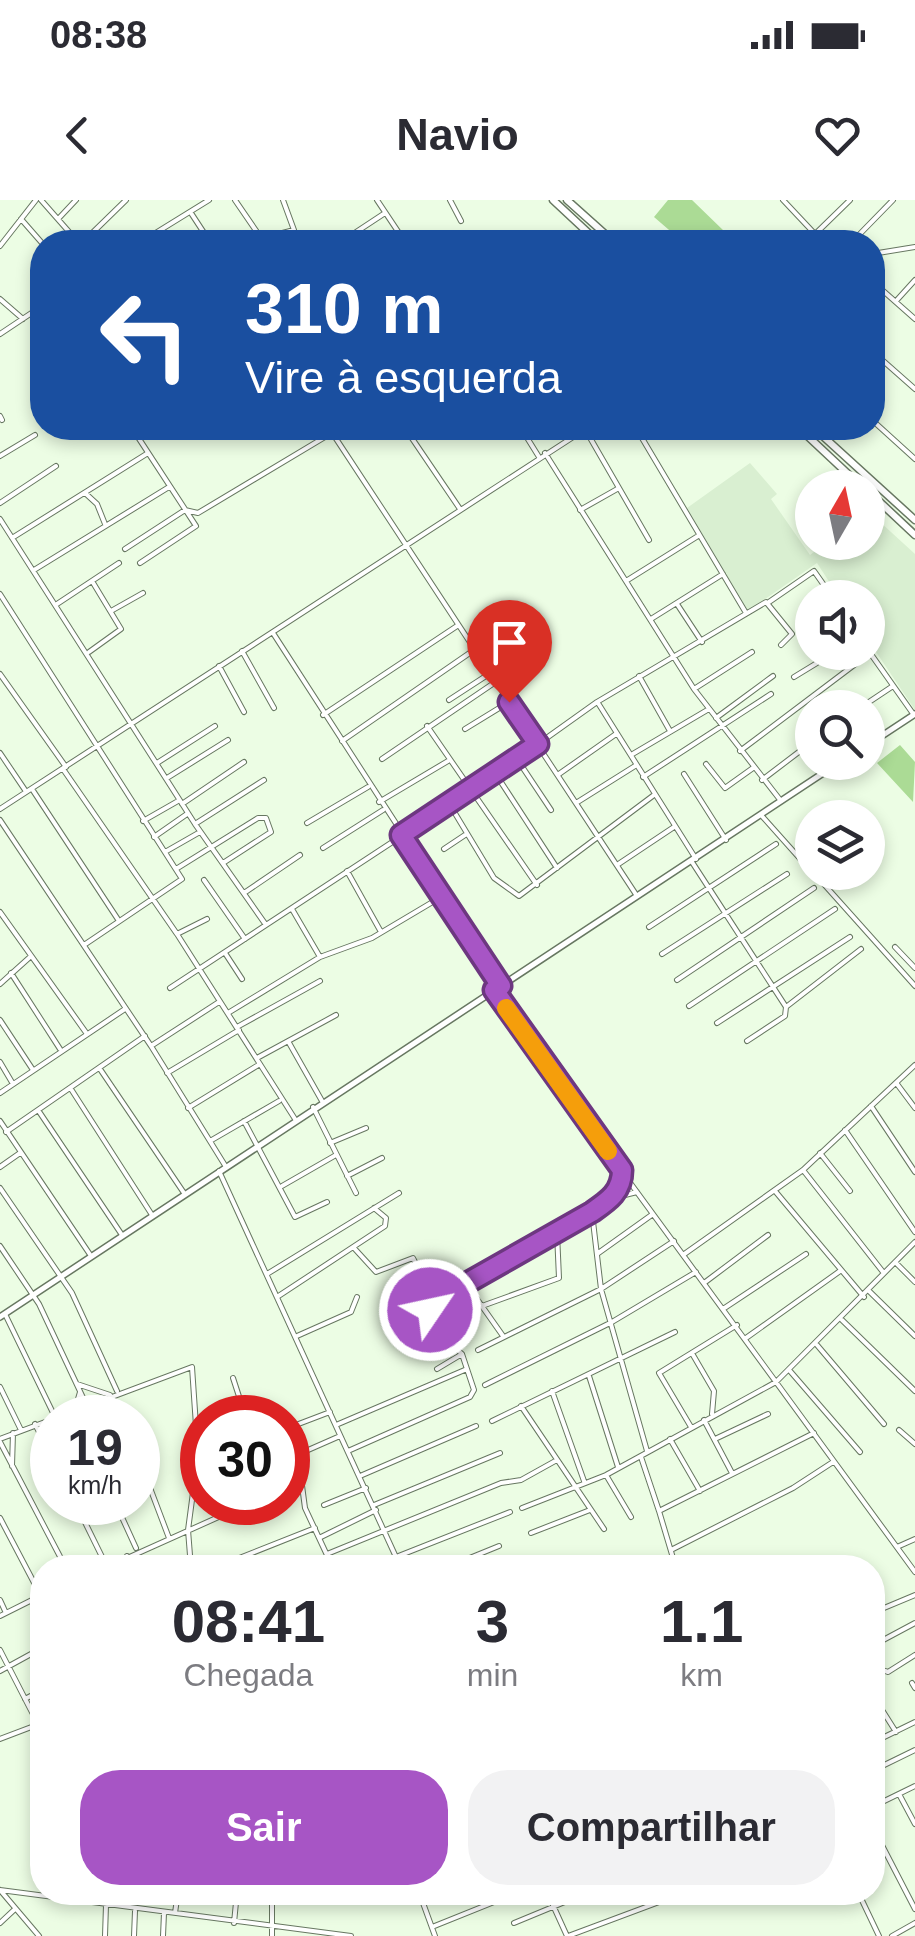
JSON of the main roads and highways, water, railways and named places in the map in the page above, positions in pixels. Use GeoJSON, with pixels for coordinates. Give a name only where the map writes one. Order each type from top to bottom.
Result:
{"type":"FeatureCollection","features":[{"type":"Feature","properties":{"kind":"main road"},"geometry":{"type":"LineString","coordinates":[[553,200],[582,230]]}},
{"type":"Feature","properties":{"kind":"main road"},"geometry":{"type":"LineString","coordinates":[[568,200],[601,230]]}},
{"type":"Feature","properties":{"kind":"main road"},"geometry":{"type":"LineString","coordinates":[[811,440],[843,470]]}},
{"type":"Feature","properties":{"kind":"main road"},"geometry":{"type":"LineString","coordinates":[[827,440],[915,520]]}},
{"type":"Feature","properties":{"kind":"main road"},"geometry":{"type":"LineString","coordinates":[[885,508],[915,535]]}}]}
